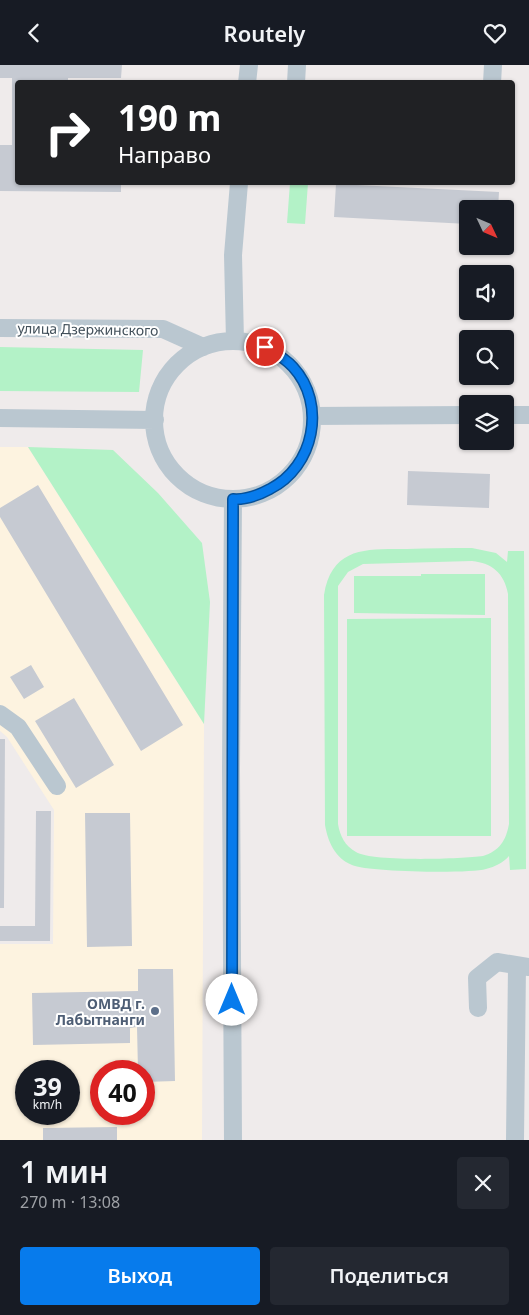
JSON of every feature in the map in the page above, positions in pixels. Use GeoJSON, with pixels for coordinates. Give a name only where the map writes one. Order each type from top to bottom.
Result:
{"type":"FeatureCollection","features":[{"type":"Feature","properties":{"kind":"street"},"geometry":{"type":"LineString","coordinates":[[247,80],[249,65]]}},
{"type":"Feature","properties":{"kind":"street"},"geometry":{"type":"LineString","coordinates":[[296,80],[297,65]]}},
{"type":"Feature","properties":{"kind":"street"},"geometry":{"type":"LineString","coordinates":[[492,80],[493,65]]}},
{"type":"Feature","properties":{"kind":"street"},"geometry":{"type":"LineString","coordinates":[[235,341],[233,255],[239,185]]}},
{"type":"Feature","properties":{"kind":"street","name":"улица Дзержинского"},"geometry":{"type":"LineString","coordinates":[[0,328],[163,329],[203,347]]}},
{"type":"Feature","properties":{"kind":"street"},"geometry":{"type":"LineString","coordinates":[[225,341],[235,341],[248,342],[265,347],[280,356],[294,368],[304,383],[310,400],[312,416],[308,447],[297,468],[280,484],[259,495],[233,499],[216,497],[193,488],[174,473],[161,452],[154,428],[156,404],[165,380],[181,360],[203,347],[225,341]]}},
{"type":"Feature","properties":{"kind":"street"},"geometry":{"type":"LineString","coordinates":[[312,416],[459,415]]}},
{"type":"Feature","properties":{"kind":"street"},"geometry":{"type":"LineString","coordinates":[[514,415],[529,415]]}},
{"type":"Feature","properties":{"kind":"street"},"geometry":{"type":"LineString","coordinates":[[0,418],[155,420]]}},
{"type":"Feature","properties":{"kind":"street"},"geometry":{"type":"LineString","coordinates":[[233,499],[231,769],[233,1140]]}},
{"type":"Feature","properties":{"kind":"street"},"geometry":{"type":"LineString","coordinates":[[0,714],[18,727],[57,786]]}},
{"type":"Feature","properties":{"kind":"street"},"geometry":{"type":"LineString","coordinates":[[478,1008],[477,978],[497,962],[523,967],[515,1140]]}},
{"type":"Feature","properties":{"kind":"shaded area"},"geometry":{"type":"Polygon","coordinates":[[[0,447],[28,447],[204,724],[202,1140],[0,1140],[0,944],[53,944],[54,810],[7,737],[0,731],[0,447]]]}},
{"type":"Feature","properties":{"kind":"green space"},"geometry":{"type":"Polygon","coordinates":[[[290,185],[308,185],[305,224],[287,223],[290,185]]]}},
{"type":"Feature","properties":{"kind":"green space"},"geometry":{"type":"Polygon","coordinates":[[[0,347],[143,350],[139,392],[0,391],[0,347]]]}},
{"type":"Feature","properties":{"kind":"green space"},"geometry":{"type":"Polygon","coordinates":[[[28,447],[113,450],[158,493],[202,543],[210,602],[204,724],[28,447]]]}},
{"type":"Feature","properties":{"kind":"green space"},"geometry":{"type":"Polygon","coordinates":[[[472,548],[496,553],[507,562],[508,551],[524,551],[526,869],[510,870],[509,856],[496,866],[476,871],[397,871],[352,865],[341,858],[333,849],[325,825],[324,595],[328,579],[335,567],[343,559],[365,551],[378,549],[472,548]],[[479,562],[363,564],[348,572],[338,586],[338,824],[344,840],[356,852],[365,855],[397,858],[437,859],[483,856],[501,845],[504,840],[509,824],[508,594],[503,580],[496,570],[479,562]]]}},
{"type":"Feature","properties":{"kind":"green space"},"geometry":{"type":"Polygon","coordinates":[[[421,574],[485,574],[485,615],[354,613],[354,576],[421,576],[421,574]]]}},
{"type":"Feature","properties":{"kind":"green space"},"geometry":{"type":"Polygon","coordinates":[[[491,618],[491,836],[347,836],[347,619],[491,618]]]}},
{"type":"Feature","properties":{"kind":"building"},"geometry":{"type":"Polygon","coordinates":[[[0,65],[122,65],[121,78],[15,80],[15,185],[121,185],[121,192],[0,191],[0,145],[12,145],[12,78],[0,78],[0,65]]]}},
{"type":"Feature","properties":{"kind":"building"},"geometry":{"type":"Polygon","coordinates":[[[336,185],[499,192],[499,200],[459,200],[459,224],[334,217],[336,185]]]}},
{"type":"Feature","properties":{"kind":"building"},"geometry":{"type":"Polygon","coordinates":[[[408,471],[490,474],[489,508],[407,505],[408,471]]]}},
{"type":"Feature","properties":{"kind":"building"},"geometry":{"type":"Polygon","coordinates":[[[38,485],[183,725],[141,751],[0,517],[0,508],[38,485]]]}},
{"type":"Feature","properties":{"kind":"building"},"geometry":{"type":"Polygon","coordinates":[[[31,665],[44,687],[24,699],[10,677],[31,665]]]}},
{"type":"Feature","properties":{"kind":"building"},"geometry":{"type":"Polygon","coordinates":[[[74,698],[114,765],[76,788],[35,721],[74,698]]]}},
{"type":"Feature","properties":{"kind":"building"},"geometry":{"type":"Polygon","coordinates":[[[0,739],[5,739],[4,908],[0,908],[0,739]]]}},
{"type":"Feature","properties":{"kind":"building"},"geometry":{"type":"Polygon","coordinates":[[[36,811],[51,811],[50,941],[0,941],[0,926],[35,926],[36,811]]]}},
{"type":"Feature","properties":{"kind":"building"},"geometry":{"type":"Polygon","coordinates":[[[85,813],[130,813],[132,946],[87,947],[85,813]]]}},
{"type":"Feature","properties":{"kind":"building"},"geometry":{"type":"Polygon","coordinates":[[[138,969],[173,969],[175,1081],[155,1082],[155,1060],[138,1060],[137,1027],[130,1028],[130,1043],[33,1045],[32,993],[138,991],[138,969]]]}},
{"type":"Feature","properties":{"kind":"building"},"geometry":{"type":"Polygon","coordinates":[[[117,1127],[117,1140],[43,1140],[43,1128],[117,1127]]]}},
{"type":"Feature","properties":{"kind":"place","name":"ОМВД г. Лабытнанги"},"geometry":{"type":"Point","coordinates":[155,1011]}},
{"type":"Feature","properties":{"kind":"route"},"geometry":{"type":"LineString","coordinates":[[232,1000],[233,499],[259,495],[280,484],[297,468],[308,447],[313,423],[310,400],[304,383],[294,368],[280,356],[265,347]]}}]}
